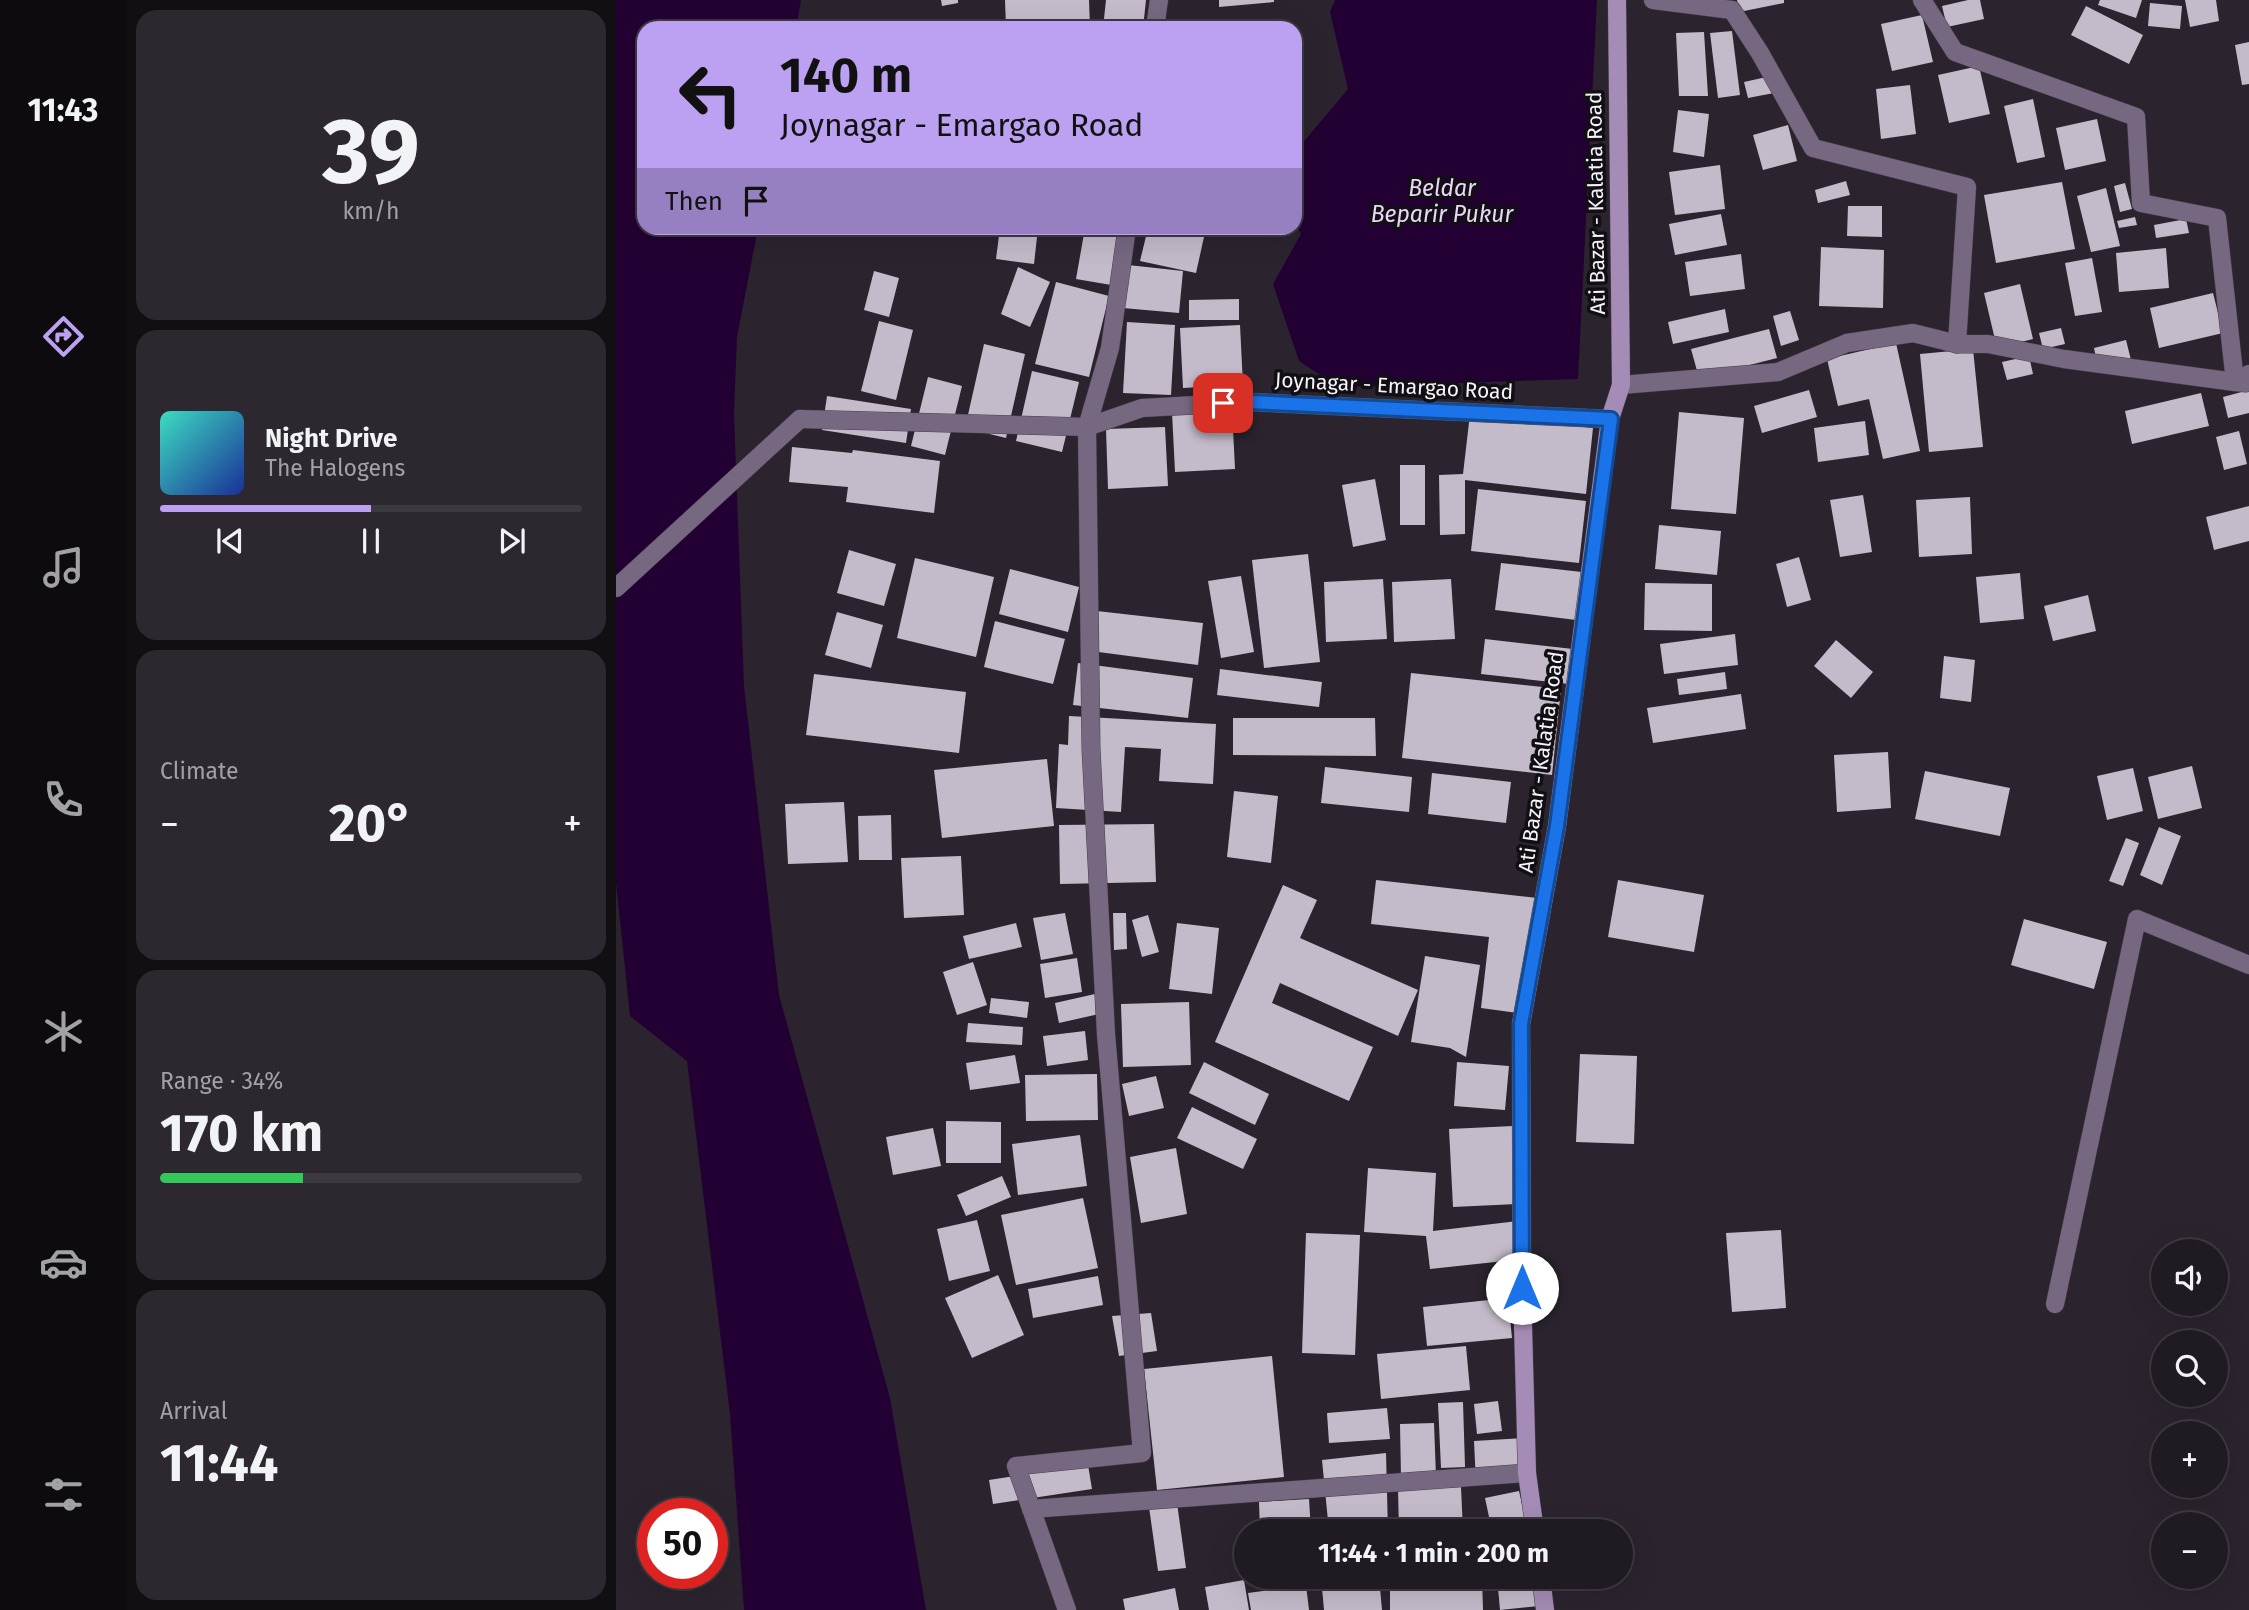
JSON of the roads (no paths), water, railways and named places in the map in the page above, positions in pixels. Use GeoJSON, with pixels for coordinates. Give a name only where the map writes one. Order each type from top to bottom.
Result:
{"type":"FeatureCollection","features":[{"type":"Feature","properties":{"kind":"main road","name":"Ati Bazar - Kalatia Road"},"geometry":{"type":"LineString","coordinates":[[1533,1519],[1527,1473],[1522,1288],[1521,1024],[1557,826],[1611,419],[1621,385],[1617,0]]}},
{"type":"Feature","properties":{"kind":"main road"},"geometry":{"type":"LineString","coordinates":[[1542,1589],[1545,1610]]}},
{"type":"Feature","properties":{"kind":"street"},"geometry":{"type":"LineString","coordinates":[[1156,21],[1159,0]]}},
{"type":"Feature","properties":{"kind":"street"},"geometry":{"type":"LineString","coordinates":[[1653,0],[1732,10],[1760,53],[1814,148],[1967,187],[1958,344]]}},
{"type":"Feature","properties":{"kind":"street"},"geometry":{"type":"LineString","coordinates":[[1621,385],[1778,372],[1847,344],[1913,333],[1958,344],[1988,344],[2064,359],[2244,380],[2217,218],[2141,202],[2136,117],[1955,52],[1922,0]]}},
{"type":"Feature","properties":{"kind":"street"},"geometry":{"type":"LineString","coordinates":[[1067,1610],[1016,1466],[1142,1453],[1103,979],[1091,749],[1087,427],[1110,348],[1126,235]]}},
{"type":"Feature","properties":{"kind":"street","name":"Joynagar - Emargao Road"},"geometry":{"type":"LineString","coordinates":[[616,588],[800,419],[1087,427],[1142,408],[1250,402],[1611,419]]}},
{"type":"Feature","properties":{"kind":"street"},"geometry":{"type":"LineString","coordinates":[[2054,1304],[2137,919],[2249,965]]}},
{"type":"Feature","properties":{"kind":"street"},"geometry":{"type":"LineString","coordinates":[[1031,1509],[1527,1473]]}},
{"type":"Feature","properties":{"kind":"water"},"geometry":{"type":"Polygon","coordinates":[[[616,0],[801,0],[797,21],[637,21],[637,235],[757,235],[737,337],[734,414],[744,686],[779,995],[890,1398],[926,1610],[744,1610],[730,1414],[687,1061],[630,1016],[616,883],[616,0]]]}},
{"type":"Feature","properties":{"kind":"water","name":"Beldar Beparir Pukur"},"geometry":{"type":"Polygon","coordinates":[[[1335,0],[1597,0],[1578,379],[1338,387],[1299,361],[1273,284],[1302,235],[1302,144],[1348,89],[1330,12],[1335,0]]]}}]}
